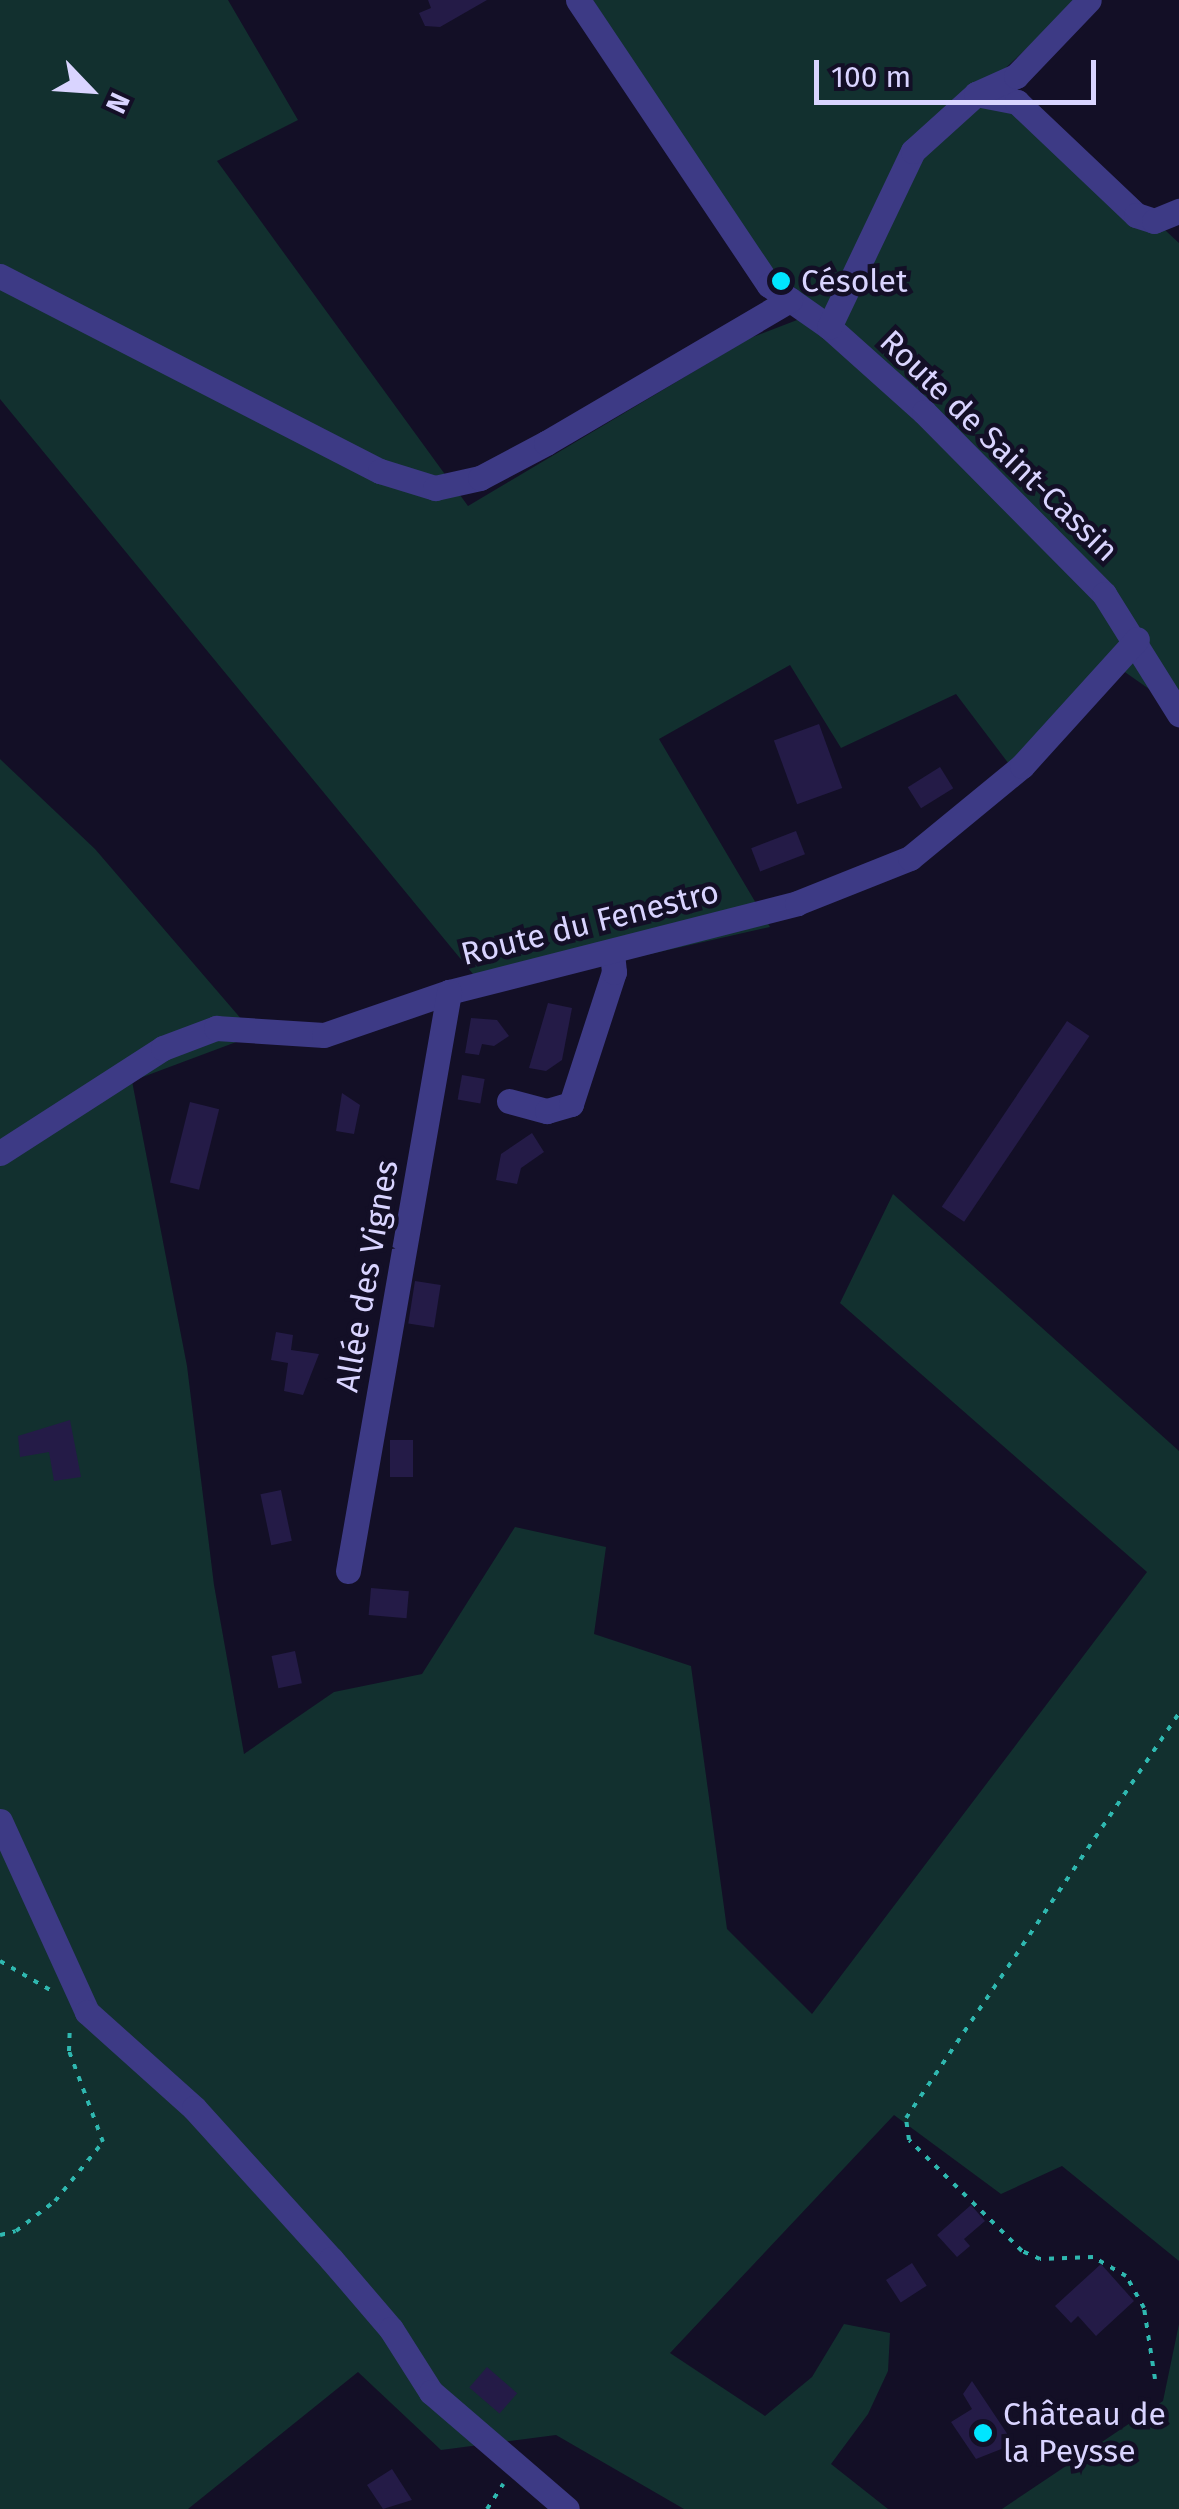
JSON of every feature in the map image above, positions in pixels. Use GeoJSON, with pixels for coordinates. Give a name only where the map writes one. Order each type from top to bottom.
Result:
{"type":"FeatureCollection","features":[{"type":"Feature","properties":{"kind":"street","name":"Route de Saint-Cassin"},"geometry":{"type":"LineString","coordinates":[[578,0],[706,199],[770,286],[829,327],[952,440],[1104,594],[1137,639],[1179,714]]}},
{"type":"Feature","properties":{"kind":"street"},"geometry":{"type":"LineString","coordinates":[[829,327],[914,150],[976,94],[1016,76],[1090,0]]}},
{"type":"Feature","properties":{"kind":"street"},"geometry":{"type":"LineString","coordinates":[[976,94],[1017,102],[1136,215],[1154,221],[1179,211]]}},
{"type":"Feature","properties":{"kind":"street"},"geometry":{"type":"LineString","coordinates":[[0,276],[380,471],[436,488],[496,469],[790,300]]}},
{"type":"Feature","properties":{"kind":"street","name":"Route du Fenestro"},"geometry":{"type":"LineString","coordinates":[[0,1153],[163,1048],[216,1028],[324,1035],[450,992],[612,954],[797,903],[910,858],[1022,766],[1137,639]]}},
{"type":"Feature","properties":{"kind":"street"},"geometry":{"type":"LineString","coordinates":[[509,1101],[547,1112],[571,1104],[614,972],[612,954]]}},
{"type":"Feature","properties":{"kind":"street","name":"Allée des Vignes"},"geometry":{"type":"LineString","coordinates":[[348,1570],[450,992]]}},
{"type":"Feature","properties":{"kind":"street"},"geometry":{"type":"LineString","coordinates":[[0,1822],[87,2012],[194,2108],[391,2330],[431,2392],[484,2442],[567,2509]]}},
{"type":"Feature","properties":{"kind":"path"},"geometry":{"type":"LineString","coordinates":[[1155,2379],[1144,2308],[1126,2276],[1093,2257],[1040,2259],[1022,2251],[909,2140],[906,2118],[1179,1712]]}},
{"type":"Feature","properties":{"kind":"path"},"geometry":{"type":"LineString","coordinates":[[0,1961],[56,1994]]}},
{"type":"Feature","properties":{"kind":"path"},"geometry":{"type":"LineString","coordinates":[[0,2235],[16,2230],[55,2201],[104,2142],[69,2052],[70,2019]]}},
{"type":"Feature","properties":{"kind":"path"},"geometry":{"type":"LineString","coordinates":[[487,2509],[500,2488]]}},
{"type":"Feature","properties":{"kind":"green space"},"geometry":{"type":"Polygon","coordinates":[[[0,0],[228,0],[298,120],[217,161],[468,506],[750,338],[823,310],[759,260],[593,0],[1079,0],[998,75],[1179,243],[1179,710],[1122,670],[1021,780],[956,694],[841,748],[790,665],[659,739],[770,927],[487,991],[0,399],[0,0]]]}},
{"type":"Feature","properties":{"kind":"green space"},"geometry":{"type":"Polygon","coordinates":[[[0,759],[95,849],[255,1035],[132,1081],[187,1366],[214,1585],[244,1754],[334,1692],[422,1674],[515,1527],[606,1547],[594,1634],[691,1666],[727,1929],[812,2014],[1147,1572],[840,1303],[893,1194],[1179,1451],[1179,2261],[1062,2166],[1001,2194],[894,2115],[670,2353],[765,2416],[812,2377],[844,2324],[890,2333],[888,2371],[868,2414],[831,2464],[888,2509],[684,2509],[556,2435],[441,2450],[358,2372],[188,2509],[0,2509],[0,759]]]}},
{"type":"Feature","properties":{"kind":"green space"},"geometry":{"type":"Polygon","coordinates":[[[1179,2324],[1179,2509],[1002,2509],[1163,2401],[1179,2324]]]}},
{"type":"Feature","properties":{"kind":"building"},"geometry":{"type":"Polygon","coordinates":[[[428,0],[487,0],[440,27],[425,26],[419,13],[431,8],[428,0]]]}},
{"type":"Feature","properties":{"kind":"building"},"geometry":{"type":"Polygon","coordinates":[[[819,724],[842,788],[797,804],[774,740],[819,724]]]}},
{"type":"Feature","properties":{"kind":"building"},"geometry":{"type":"Polygon","coordinates":[[[940,767],[953,788],[921,808],[908,787],[940,767]]]}},
{"type":"Feature","properties":{"kind":"building"},"geometry":{"type":"Polygon","coordinates":[[[796,831],[805,854],[760,872],[751,848],[796,831]]]}},
{"type":"Feature","properties":{"kind":"building"},"geometry":{"type":"Polygon","coordinates":[[[548,1003],[572,1008],[562,1060],[546,1071],[529,1068],[548,1003]]]}},
{"type":"Feature","properties":{"kind":"building"},"geometry":{"type":"Polygon","coordinates":[[[471,1018],[497,1020],[509,1036],[494,1046],[482,1044],[479,1055],[465,1053],[471,1018]]]}},
{"type":"Feature","properties":{"kind":"building"},"geometry":{"type":"Polygon","coordinates":[[[1067,1021],[1089,1036],[964,1222],[942,1207],[1067,1021]]]}},
{"type":"Feature","properties":{"kind":"building"},"geometry":{"type":"Polygon","coordinates":[[[462,1075],[485,1079],[480,1104],[458,1100],[462,1075]]]}},
{"type":"Feature","properties":{"kind":"building"},"geometry":{"type":"Polygon","coordinates":[[[342,1093],[360,1105],[354,1134],[336,1131],[342,1093]]]}},
{"type":"Feature","properties":{"kind":"building"},"geometry":{"type":"Polygon","coordinates":[[[190,1102],[219,1109],[199,1190],[170,1183],[190,1102]]]}},
{"type":"Feature","properties":{"kind":"building"},"geometry":{"type":"Polygon","coordinates":[[[532,1133],[544,1152],[521,1168],[517,1184],[496,1180],[501,1154],[532,1133]]]}},
{"type":"Feature","properties":{"kind":"building"},"geometry":{"type":"Polygon","coordinates":[[[415,1281],[441,1285],[434,1328],[408,1323],[415,1281]]]}},
{"type":"Feature","properties":{"kind":"building"},"geometry":{"type":"Polygon","coordinates":[[[276,1332],[293,1335],[291,1350],[319,1354],[303,1395],[284,1391],[288,1363],[271,1360],[276,1332]]]}},
{"type":"Feature","properties":{"kind":"building"},"geometry":{"type":"Polygon","coordinates":[[[70,1420],[81,1477],[54,1481],[49,1452],[20,1457],[18,1436],[70,1420]]]}},
{"type":"Feature","properties":{"kind":"building"},"geometry":{"type":"Polygon","coordinates":[[[390,1440],[413,1440],[413,1477],[390,1477],[390,1440]]]}},
{"type":"Feature","properties":{"kind":"building"},"geometry":{"type":"Polygon","coordinates":[[[281,1490],[292,1541],[271,1545],[260,1494],[281,1490]]]}},
{"type":"Feature","properties":{"kind":"building"},"geometry":{"type":"Polygon","coordinates":[[[371,1588],[409,1591],[407,1618],[369,1615],[371,1588]]]}},
{"type":"Feature","properties":{"kind":"building"},"geometry":{"type":"Polygon","coordinates":[[[295,1651],[302,1683],[278,1688],[272,1656],[295,1651]]]}},
{"type":"Feature","properties":{"kind":"building"},"geometry":{"type":"Polygon","coordinates":[[[971,2205],[985,2221],[964,2239],[970,2246],[957,2257],[937,2235],[971,2205]]]}},
{"type":"Feature","properties":{"kind":"building"},"geometry":{"type":"Polygon","coordinates":[[[912,2263],[927,2286],[901,2303],[886,2280],[912,2263]]]}},
{"type":"Feature","properties":{"kind":"building"},"geometry":{"type":"Polygon","coordinates":[[[1101,2264],[1134,2301],[1096,2336],[1078,2316],[1071,2323],[1055,2306],[1101,2264]]]}},
{"type":"Feature","properties":{"kind":"building"},"geometry":{"type":"Polygon","coordinates":[[[487,2367],[517,2393],[499,2414],[469,2387],[487,2367]]]}},
{"type":"Feature","properties":{"kind":"building","name":"Château de la Peysse"},"geometry":{"type":"Polygon","coordinates":[[[972,2381],[1014,2444],[976,2459],[951,2422],[972,2409],[963,2394],[972,2381]]]}},
{"type":"Feature","properties":{"kind":"building"},"geometry":{"type":"Polygon","coordinates":[[[392,2469],[412,2500],[383,2509],[367,2485],[392,2469]]]}},
{"type":"Feature","properties":{"kind":"place","name":"Césolet"},"geometry":{"type":"Point","coordinates":[781,281]}},
{"type":"Feature","properties":{"kind":"place","name":"Château de la Peysse"},"geometry":{"type":"Point","coordinates":[983,2433]}}]}
